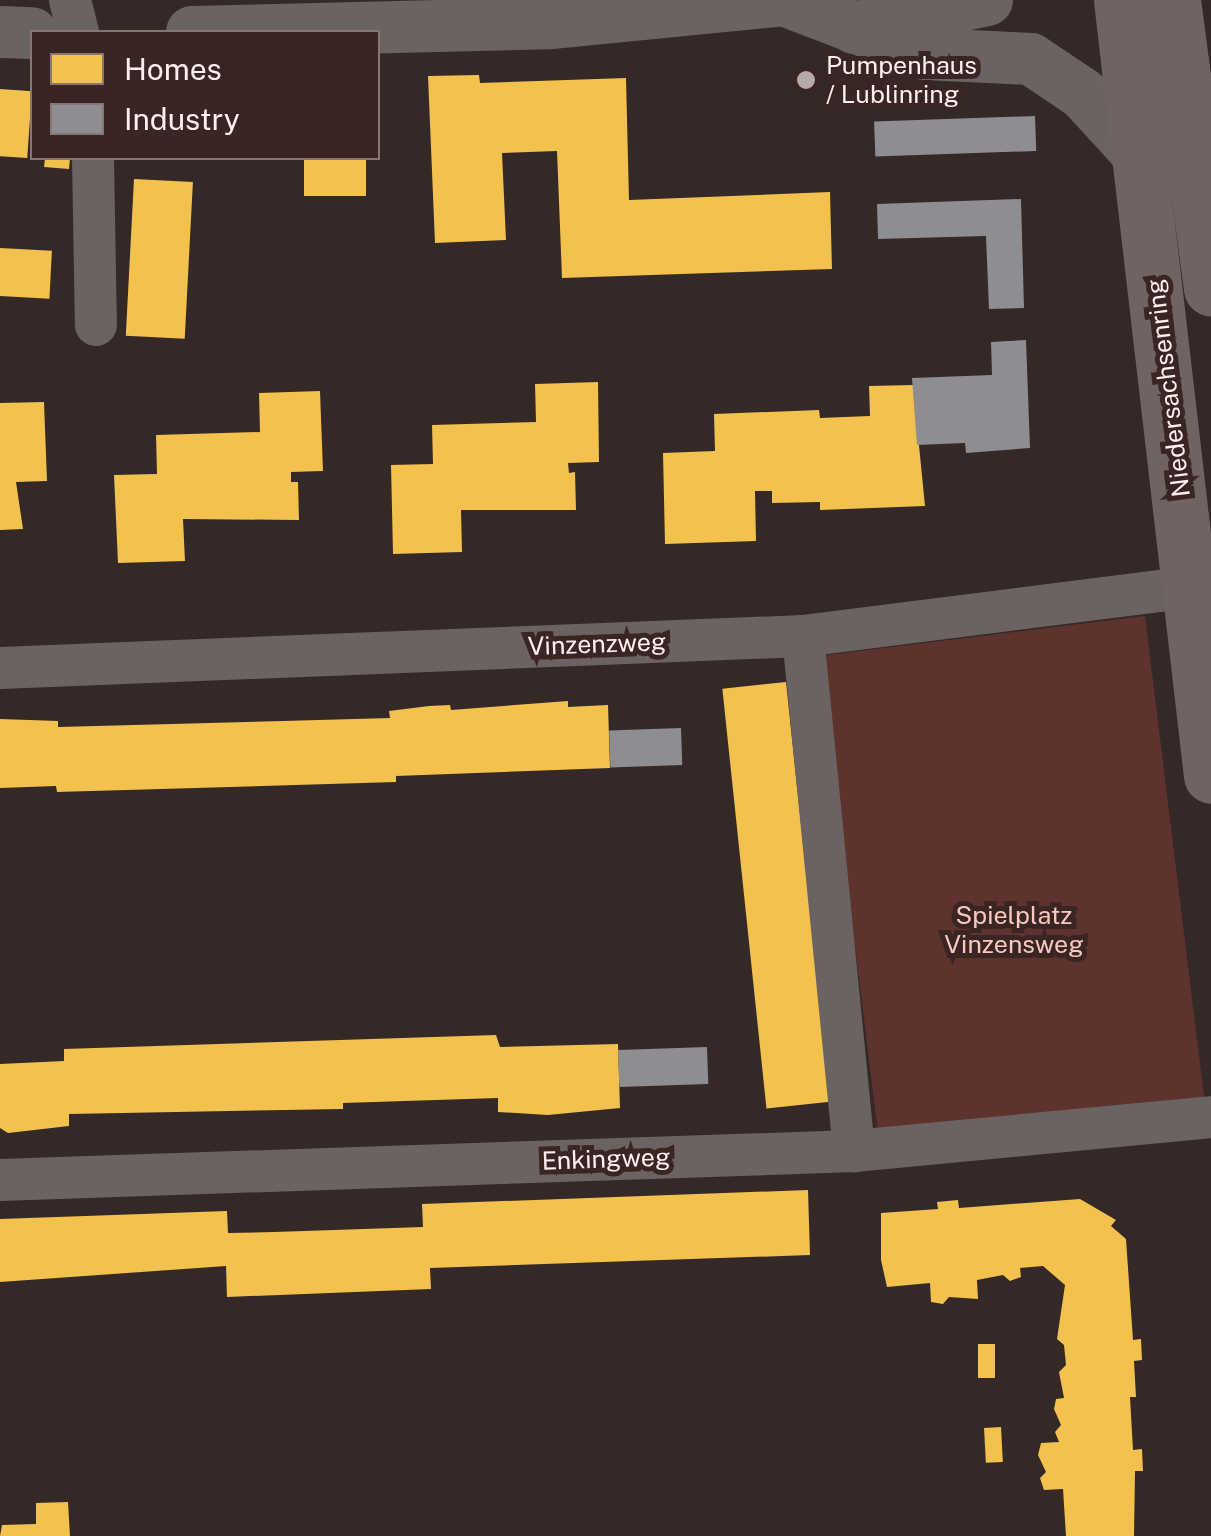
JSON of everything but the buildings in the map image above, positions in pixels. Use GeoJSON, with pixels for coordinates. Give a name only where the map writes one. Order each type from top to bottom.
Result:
{"type":"FeatureCollection","features":[{"type":"Feature","properties":{"kind":"main road","name":"Niedersachsenring"},"geometry":{"type":"LineString","coordinates":[[1120,0],[1192,587],[1211,776]]}},
{"type":"Feature","properties":{"kind":"main road"},"geometry":{"type":"LineString","coordinates":[[1173,0],[1211,289]]}},
{"type":"Feature","properties":{"kind":"street"},"geometry":{"type":"LineString","coordinates":[[70,0],[78,30]]}},
{"type":"Feature","properties":{"kind":"street"},"geometry":{"type":"LineString","coordinates":[[272,30],[551,23],[786,0],[925,54],[1032,59],[1083,94],[1140,156]]}},
{"type":"Feature","properties":{"kind":"street"},"geometry":{"type":"LineString","coordinates":[[853,28],[988,0]]}},
{"type":"Feature","properties":{"kind":"street"},"geometry":{"type":"LineString","coordinates":[[0,32],[30,33]]}},
{"type":"Feature","properties":{"kind":"street"},"geometry":{"type":"LineString","coordinates":[[93,160],[96,325]]}},
{"type":"Feature","properties":{"kind":"street","name":"Vinzenzweg"},"geometry":{"type":"LineString","coordinates":[[0,668],[804,636],[1192,587]]}},
{"type":"Feature","properties":{"kind":"street"},"geometry":{"type":"LineString","coordinates":[[804,636],[854,1151]]}},
{"type":"Feature","properties":{"kind":"street","name":"Enkingweg"},"geometry":{"type":"LineString","coordinates":[[0,1180],[854,1151],[1211,1117]]}},
{"type":"Feature","properties":{"kind":"green space","name":"Spielplatz Vinzensweg"},"geometry":{"type":"Polygon","coordinates":[[[1145,616],[1205,1107],[880,1147],[819,656],[1145,616]]]}},
{"type":"Feature","properties":{"kind":"place","name":"Pumpenhaus / Lublinring"},"geometry":{"type":"Point","coordinates":[806,80]}}]}
